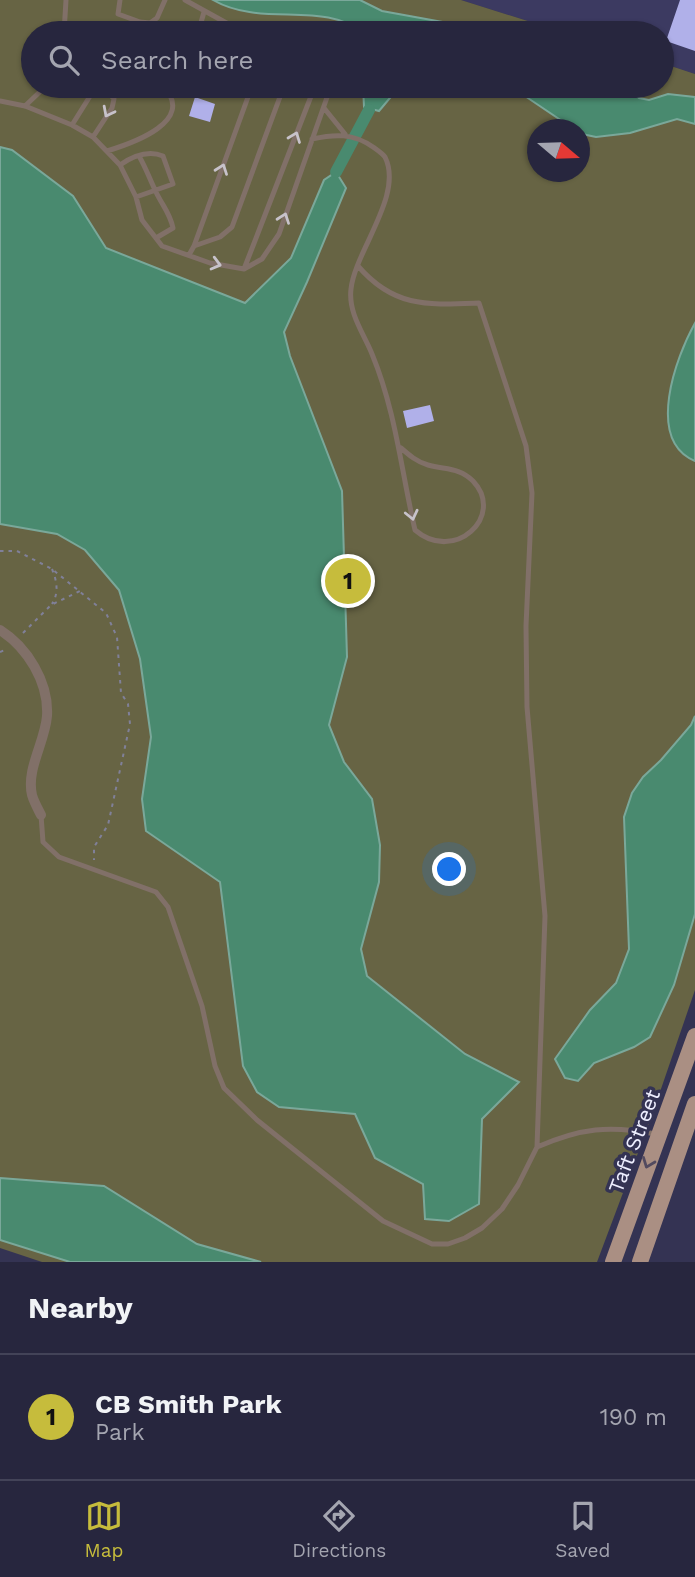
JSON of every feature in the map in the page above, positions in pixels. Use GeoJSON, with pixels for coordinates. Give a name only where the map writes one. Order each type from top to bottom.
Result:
{"type":"FeatureCollection","features":[{"type":"Feature","properties":{"kind":"street"},"geometry":{"type":"LineString","coordinates":[[0,630],[15,639],[30,658],[45,694],[47,716],[34,766],[32,794],[41,815]]}},
{"type":"Feature","properties":{"kind":"street","name":"Taft Street"},"geometry":{"type":"LineString","coordinates":[[613,1262],[659,1134],[692,1055],[695,1036]]}},
{"type":"Feature","properties":{"kind":"street","name":"Taft Street"},"geometry":{"type":"LineString","coordinates":[[640,1262],[695,1104]]}},
{"type":"Feature","properties":{"kind":"lane"},"geometry":{"type":"LineString","coordinates":[[65,21],[66,0]]}},
{"type":"Feature","properties":{"kind":"lane"},"geometry":{"type":"LineString","coordinates":[[120,0],[118,14],[138,21]]}},
{"type":"Feature","properties":{"kind":"lane"},"geometry":{"type":"LineString","coordinates":[[153,21],[157,18],[165,0]]}},
{"type":"Feature","properties":{"kind":"lane"},"geometry":{"type":"LineString","coordinates":[[185,0],[222,21]]}},
{"type":"Feature","properties":{"kind":"lane"},"geometry":{"type":"LineString","coordinates":[[201,21],[204,12]]}},
{"type":"Feature","properties":{"kind":"lane"},"geometry":{"type":"LineString","coordinates":[[25,106],[33,98]]}},
{"type":"Feature","properties":{"kind":"lane"},"geometry":{"type":"LineString","coordinates":[[72,125],[89,98]]}},
{"type":"Feature","properties":{"kind":"lane"},"geometry":{"type":"LineString","coordinates":[[93,137],[112,108],[113,98]]}},
{"type":"Feature","properties":{"kind":"lane"},"geometry":{"type":"LineString","coordinates":[[107,151],[135,143],[166,123],[173,113],[170,98]]}},
{"type":"Feature","properties":{"kind":"lane"},"geometry":{"type":"LineString","coordinates":[[189,255],[248,98]]}},
{"type":"Feature","properties":{"kind":"lane"},"geometry":{"type":"LineString","coordinates":[[194,246],[220,237],[232,227],[280,98]]}},
{"type":"Feature","properties":{"kind":"lane"},"geometry":{"type":"LineString","coordinates":[[244,270],[310,98]]}},
{"type":"Feature","properties":{"kind":"lane"},"geometry":{"type":"LineString","coordinates":[[0,101],[25,106],[72,125],[93,137],[120,164],[136,197],[142,220],[162,246],[210,263],[244,270],[262,259],[279,234],[327,98]]}},
{"type":"Feature","properties":{"kind":"lane"},"geometry":{"type":"LineString","coordinates":[[324,108],[345,134],[365,142],[384,156],[389,174],[386,196],[358,266],[351,288],[351,299],[357,324],[372,353],[388,397],[401,448],[400,461],[415,530],[433,541],[449,543],[471,533],[482,514],[483,504],[481,493],[474,482],[464,473],[429,466],[416,460],[401,448]]}},
{"type":"Feature","properties":{"kind":"lane"},"geometry":{"type":"LineString","coordinates":[[312,139],[345,134]]}},
{"type":"Feature","properties":{"kind":"lane"},"geometry":{"type":"LineString","coordinates":[[120,164],[152,152],[163,156],[169,168],[173,184],[136,197]]}},
{"type":"Feature","properties":{"kind":"lane"},"geometry":{"type":"LineString","coordinates":[[139,156],[149,171],[155,191],[167,207],[173,228],[156,238]]}},
{"type":"Feature","properties":{"kind":"lane"},"geometry":{"type":"LineString","coordinates":[[41,815],[43,842],[59,857],[156,892],[168,907],[202,1006],[215,1066],[224,1088],[257,1120],[383,1221],[432,1244],[448,1244],[465,1238],[482,1228],[502,1209],[518,1185],[537,1147],[545,916],[527,707],[526,626],[532,493],[526,446],[479,303],[442,304],[405,300],[374,285],[358,266]]}},
{"type":"Feature","properties":{"kind":"lane"},"geometry":{"type":"LineString","coordinates":[[537,1147],[557,1138],[606,1127],[659,1134]]}},
{"type":"Feature","properties":{"kind":"path"},"geometry":{"type":"LineString","coordinates":[[0,551],[17,551],[52,569],[106,613],[117,637],[121,693],[128,704],[130,724],[108,825],[94,847],[93,869]]}},
{"type":"Feature","properties":{"kind":"path"},"geometry":{"type":"LineString","coordinates":[[51,605],[56,593],[56,578],[52,569]]}},
{"type":"Feature","properties":{"kind":"path"},"geometry":{"type":"LineString","coordinates":[[20,636],[51,605],[80,591]]}},
{"type":"Feature","properties":{"kind":"path"},"geometry":{"type":"LineString","coordinates":[[0,652],[10,646]]}},
{"type":"Feature","properties":{"kind":"shaded area"},"geometry":{"type":"Polygon","coordinates":[[[0,0],[461,0],[528,21],[21,21],[21,98],[674,98],[674,67],[695,74],[695,990],[597,1262],[42,1262],[0,1248],[0,0]]]}},
{"type":"Feature","properties":{"kind":"shaded area"},"geometry":{"type":"Polygon","coordinates":[[[213,0],[360,0],[382,11],[437,21],[340,21],[311,15],[271,14],[232,8],[213,0]]]}},
{"type":"Feature","properties":{"kind":"shaded area"},"geometry":{"type":"Polygon","coordinates":[[[461,0],[695,0],[695,74],[674,67],[674,21],[528,21],[461,0]]]}},
{"type":"Feature","properties":{"kind":"shaded area"},"geometry":{"type":"Polygon","coordinates":[[[674,95],[695,97],[695,124],[677,119],[630,133],[590,136],[590,119],[559,119],[528,98],[649,100],[674,98],[674,95]]]}},
{"type":"Feature","properties":{"kind":"shaded area"},"geometry":{"type":"Polygon","coordinates":[[[364,98],[390,98],[379,111],[364,107],[364,98]]]}},
{"type":"Feature","properties":{"kind":"shaded area"},"geometry":{"type":"Polygon","coordinates":[[[0,147],[12,150],[73,196],[106,248],[245,303],[291,258],[324,180],[336,172],[346,188],[284,332],[290,356],[342,491],[347,657],[329,725],[344,762],[372,799],[380,845],[379,882],[361,949],[367,976],[465,1054],[519,1082],[482,1119],[479,1204],[449,1221],[425,1219],[423,1184],[375,1158],[355,1114],[279,1107],[257,1092],[243,1066],[220,882],[146,831],[142,799],[151,737],[140,659],[119,590],[85,550],[57,534],[0,524],[0,147]]]}},
{"type":"Feature","properties":{"kind":"shaded area"},"geometry":{"type":"Polygon","coordinates":[[[695,323],[695,461],[680,450],[671,435],[668,417],[673,376],[695,323]]]}},
{"type":"Feature","properties":{"kind":"shaded area"},"geometry":{"type":"Polygon","coordinates":[[[695,716],[695,914],[674,985],[650,1037],[634,1047],[594,1063],[578,1081],[565,1078],[555,1059],[590,1010],[616,983],[629,949],[624,817],[632,793],[643,777],[691,725],[695,716]]]}},
{"type":"Feature","properties":{"kind":"shaded area"},"geometry":{"type":"Polygon","coordinates":[[[0,1178],[104,1186],[197,1244],[261,1262],[70,1262],[0,1240],[0,1178]]]}},
{"type":"Feature","properties":{"kind":"building"},"geometry":{"type":"Polygon","coordinates":[[[680,0],[695,0],[695,51],[674,44],[673,21],[680,0]]]}},
{"type":"Feature","properties":{"kind":"building"},"geometry":{"type":"Polygon","coordinates":[[[195,98],[215,104],[210,122],[189,116],[195,98]]]}},
{"type":"Feature","properties":{"kind":"building"},"geometry":{"type":"Polygon","coordinates":[[[430,405],[434,421],[407,428],[403,411],[430,405]]]}},
{"type":"Feature","properties":{"kind":"waterway"},"geometry":{"type":"LineString","coordinates":[[336,172],[369,110]]}},
{"type":"Feature","properties":{"kind":"place","name":"CB Smith Park"},"geometry":{"type":"Point","coordinates":[348,581]}}]}
